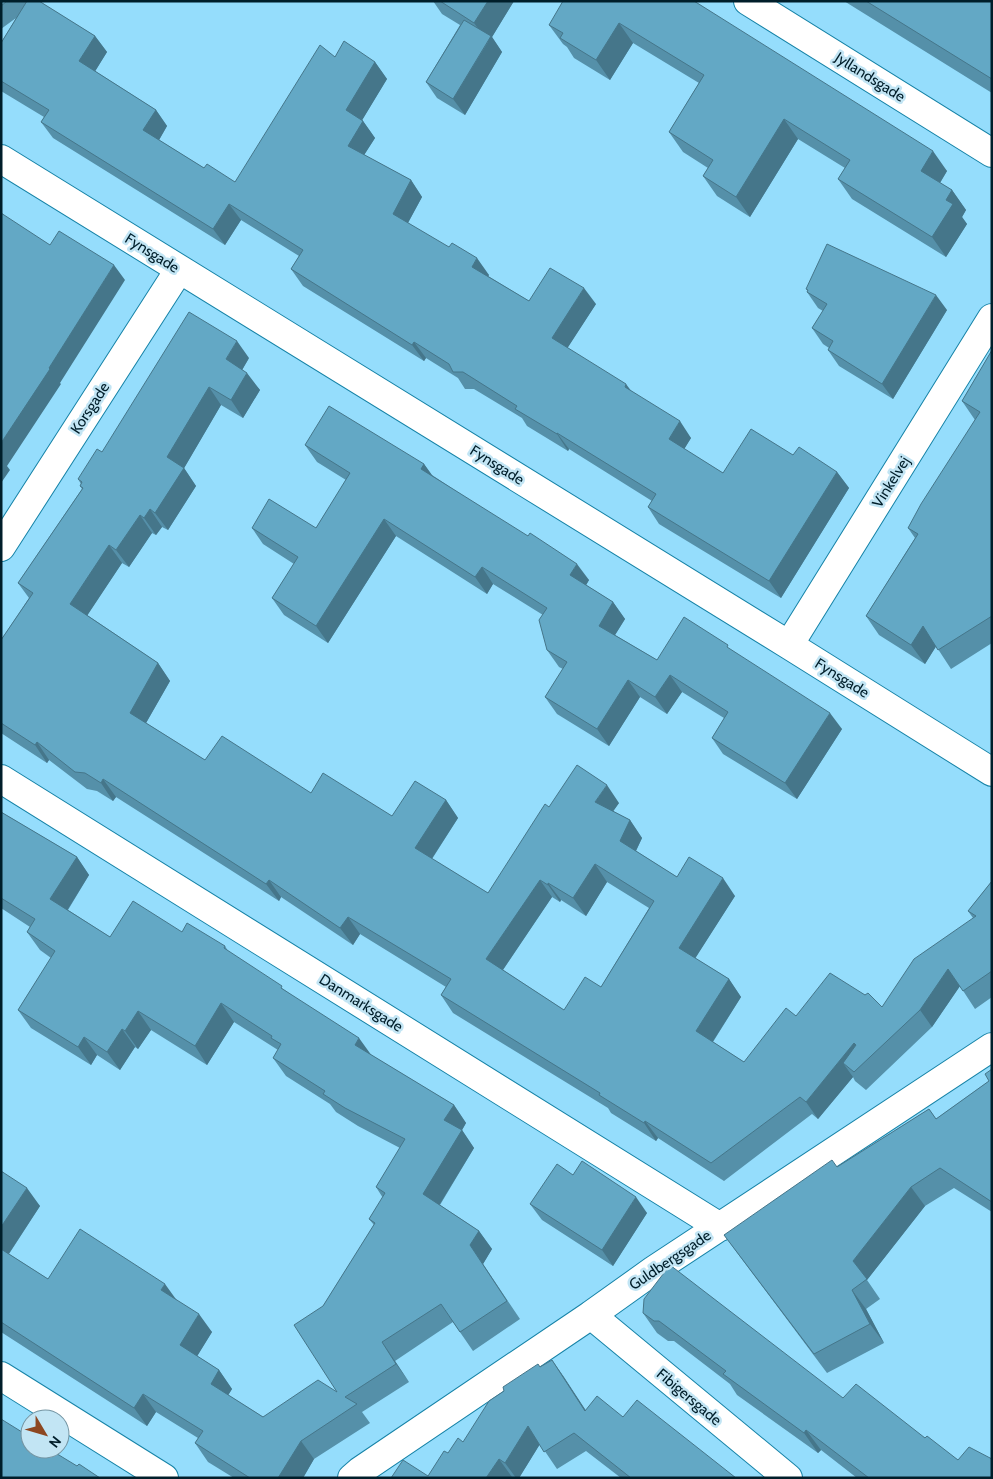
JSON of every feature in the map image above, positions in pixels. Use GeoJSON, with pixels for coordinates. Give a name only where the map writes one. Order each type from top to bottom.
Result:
{"type":"FeatureCollection","features":[{"type":"Feature","properties":{"kind":"street","name":"Jyllandsgade"},"geometry":{"type":"LineString","coordinates":[[748,1],[992,153]]}},
{"type":"Feature","properties":{"kind":"street","name":"Fynsgade"},"geometry":{"type":"LineString","coordinates":[[1,160],[790,645],[992,772]]}},
{"type":"Feature","properties":{"kind":"street","name":"Korsgade"},"geometry":{"type":"LineString","coordinates":[[1,547],[179,270]]}},
{"type":"Feature","properties":{"kind":"street","name":"Vinkelvej"},"geometry":{"type":"LineString","coordinates":[[790,645],[992,318]]}},
{"type":"Feature","properties":{"kind":"street","name":"Danmarksgade"},"geometry":{"type":"LineString","coordinates":[[1,779],[720,1226]]}},
{"type":"Feature","properties":{"kind":"street","name":"Guldbergsgade"},"geometry":{"type":"LineString","coordinates":[[352,1478],[368,1465],[591,1315],[654,1270],[992,1047]]}},
{"type":"Feature","properties":{"kind":"street","name":"Fibigersgade"},"geometry":{"type":"LineString","coordinates":[[591,1315],[788,1478]]}},
{"type":"Feature","properties":{"kind":"street"},"geometry":{"type":"LineString","coordinates":[[1,1376],[164,1478]]}},
{"type":"Feature","properties":{"kind":"building"},"geometry":{"type":"Polygon","coordinates":[[[27,1],[39,1],[95,36],[79,61],[156,110],[143,130],[204,168],[207,164],[235,182],[320,45],[335,57],[344,41],[375,62],[346,110],[363,121],[348,146],[411,180],[393,214],[449,247],[452,243],[477,258],[472,267],[529,301],[550,268],[584,288],[552,338],[626,384],[625,387],[680,421],[669,439],[723,473],[751,429],[793,455],[799,447],[837,472],[769,581],[648,507],[656,494],[515,409],[517,406],[463,372],[453,372],[449,364],[414,342],[412,345],[291,269],[303,250],[229,204],[213,229],[41,122],[49,110],[1,81],[1,43],[27,1]]]}},
{"type":"Feature","properties":{"kind":"building"},"geometry":{"type":"Polygon","coordinates":[[[440,1],[488,1],[474,23],[440,1]]]}},
{"type":"Feature","properties":{"kind":"building"},"geometry":{"type":"Polygon","coordinates":[[[563,1],[694,1],[933,151],[921,171],[952,190],[946,200],[953,204],[932,237],[838,179],[850,160],[784,119],[736,197],[703,176],[713,160],[669,132],[704,75],[619,23],[596,60],[560,38],[563,33],[549,25],[563,1]]]}},
{"type":"Feature","properties":{"kind":"building"},"geometry":{"type":"Polygon","coordinates":[[[866,1],[992,1],[992,79],[866,1]]]}},
{"type":"Feature","properties":{"kind":"building"},"geometry":{"type":"Polygon","coordinates":[[[464,20],[491,36],[453,99],[426,82],[464,20]]]}},
{"type":"Feature","properties":{"kind":"building"},"geometry":{"type":"Polygon","coordinates":[[[1,213],[50,245],[59,231],[114,265],[50,369],[1,443],[1,213]]]}},
{"type":"Feature","properties":{"kind":"building"},"geometry":{"type":"Polygon","coordinates":[[[827,244],[936,295],[882,384],[828,350],[833,341],[812,328],[827,304],[807,292],[808,290],[806,289],[827,244]]]}},
{"type":"Feature","properties":{"kind":"building"},"geometry":{"type":"Polygon","coordinates":[[[189,312],[237,341],[226,359],[247,373],[231,400],[209,387],[167,457],[184,468],[155,513],[150,509],[144,518],[140,515],[116,550],[109,545],[70,604],[158,663],[130,713],[205,760],[222,736],[311,793],[323,773],[392,816],[415,781],[446,800],[415,848],[488,893],[545,804],[549,807],[577,765],[607,785],[595,802],[630,820],[620,841],[677,877],[689,857],[723,878],[679,948],[729,979],[696,1031],[744,1062],[786,1008],[796,1016],[830,973],[865,995],[868,993],[882,1007],[914,959],[976,916],[968,911],[992,881],[992,971],[963,991],[948,969],[920,1010],[854,1072],[843,1063],[856,1045],[854,1043],[806,1102],[800,1097],[711,1163],[441,995],[451,979],[348,917],[340,928],[269,880],[266,884],[103,779],[101,783],[85,773],[75,772],[37,742],[35,745],[1,723],[1,640],[33,593],[18,583],[83,488],[80,486],[82,482],[78,479],[97,449],[102,452],[189,312]],[[595,864],[573,898],[540,880],[486,959],[564,1010],[585,977],[601,987],[654,901],[595,864]]]}},
{"type":"Feature","properties":{"kind":"building"},"geometry":{"type":"Polygon","coordinates":[[[992,350],[992,616],[938,650],[923,626],[911,645],[866,616],[918,534],[908,528],[921,504],[980,412],[962,401],[992,350]]]}},
{"type":"Feature","properties":{"kind":"building"},"geometry":{"type":"Polygon","coordinates":[[[329,406],[424,464],[421,469],[528,536],[530,533],[577,564],[570,575],[613,602],[599,626],[657,660],[684,617],[830,713],[785,783],[712,738],[728,712],[670,675],[655,697],[628,680],[597,729],[545,697],[567,662],[547,650],[539,620],[547,608],[482,567],[475,577],[384,519],[316,626],[272,598],[298,557],[252,528],[269,499],[316,528],[350,473],[305,445],[329,406]]]}},
{"type":"Feature","properties":{"kind":"building"},"geometry":{"type":"Polygon","coordinates":[[[1,812],[77,857],[50,899],[110,937],[133,901],[182,932],[187,923],[225,946],[224,948],[282,986],[281,988],[359,1038],[355,1045],[454,1105],[444,1120],[462,1130],[423,1194],[479,1231],[470,1245],[507,1301],[460,1332],[441,1304],[382,1342],[396,1364],[345,1397],[357,1404],[301,1441],[278,1478],[250,1478],[195,1443],[203,1431],[143,1394],[134,1408],[1,1322],[1,1249],[48,1279],[80,1229],[165,1284],[161,1290],[199,1314],[180,1345],[219,1370],[211,1384],[263,1417],[318,1380],[337,1392],[294,1325],[323,1306],[375,1223],[369,1219],[385,1193],[376,1187],[405,1139],[345,1108],[323,1094],[325,1091],[273,1058],[281,1044],[271,1038],[272,1036],[221,1003],[195,1046],[138,1011],[125,1031],[122,1029],[107,1052],[84,1037],[78,1047],[18,1010],[55,951],[27,932],[35,919],[1,898],[1,812]]]}},
{"type":"Feature","properties":{"kind":"building"},"geometry":{"type":"Polygon","coordinates":[[[992,1069],[992,1202],[940,1168],[911,1187],[853,1261],[867,1279],[852,1290],[870,1324],[814,1354],[724,1235],[832,1160],[837,1167],[929,1109],[936,1119],[989,1081],[985,1074],[992,1069]]]}},
{"type":"Feature","properties":{"kind":"building"},"geometry":{"type":"Polygon","coordinates":[[[582,1161],[636,1197],[602,1250],[530,1204],[557,1164],[573,1175],[582,1161]]]}},
{"type":"Feature","properties":{"kind":"building"},"geometry":{"type":"Polygon","coordinates":[[[1,1171],[27,1188],[1,1227],[1,1171]]]}},
{"type":"Feature","properties":{"kind":"building"},"geometry":{"type":"Polygon","coordinates":[[[670,1265],[843,1398],[856,1384],[925,1438],[927,1436],[958,1460],[969,1447],[992,1459],[992,1478],[869,1478],[806,1430],[804,1433],[723,1374],[726,1371],[659,1321],[654,1321],[643,1313],[644,1299],[670,1265]]]}},
{"type":"Feature","properties":{"kind":"building"},"geometry":{"type":"Polygon","coordinates":[[[552,1360],[585,1411],[597,1396],[623,1417],[637,1400],[736,1478],[631,1478],[574,1433],[544,1452],[528,1426],[505,1463],[499,1459],[486,1478],[391,1478],[403,1460],[428,1476],[444,1451],[448,1453],[458,1438],[463,1442],[489,1401],[504,1391],[503,1387],[538,1364],[540,1367],[552,1360]]]}},
{"type":"Feature","properties":{"kind":"building"},"geometry":{"type":"Polygon","coordinates":[[[1,1419],[20,1431],[20,1459],[65,1459],[77,1466],[79,1464],[100,1478],[1,1478],[1,1419]]]}}]}
